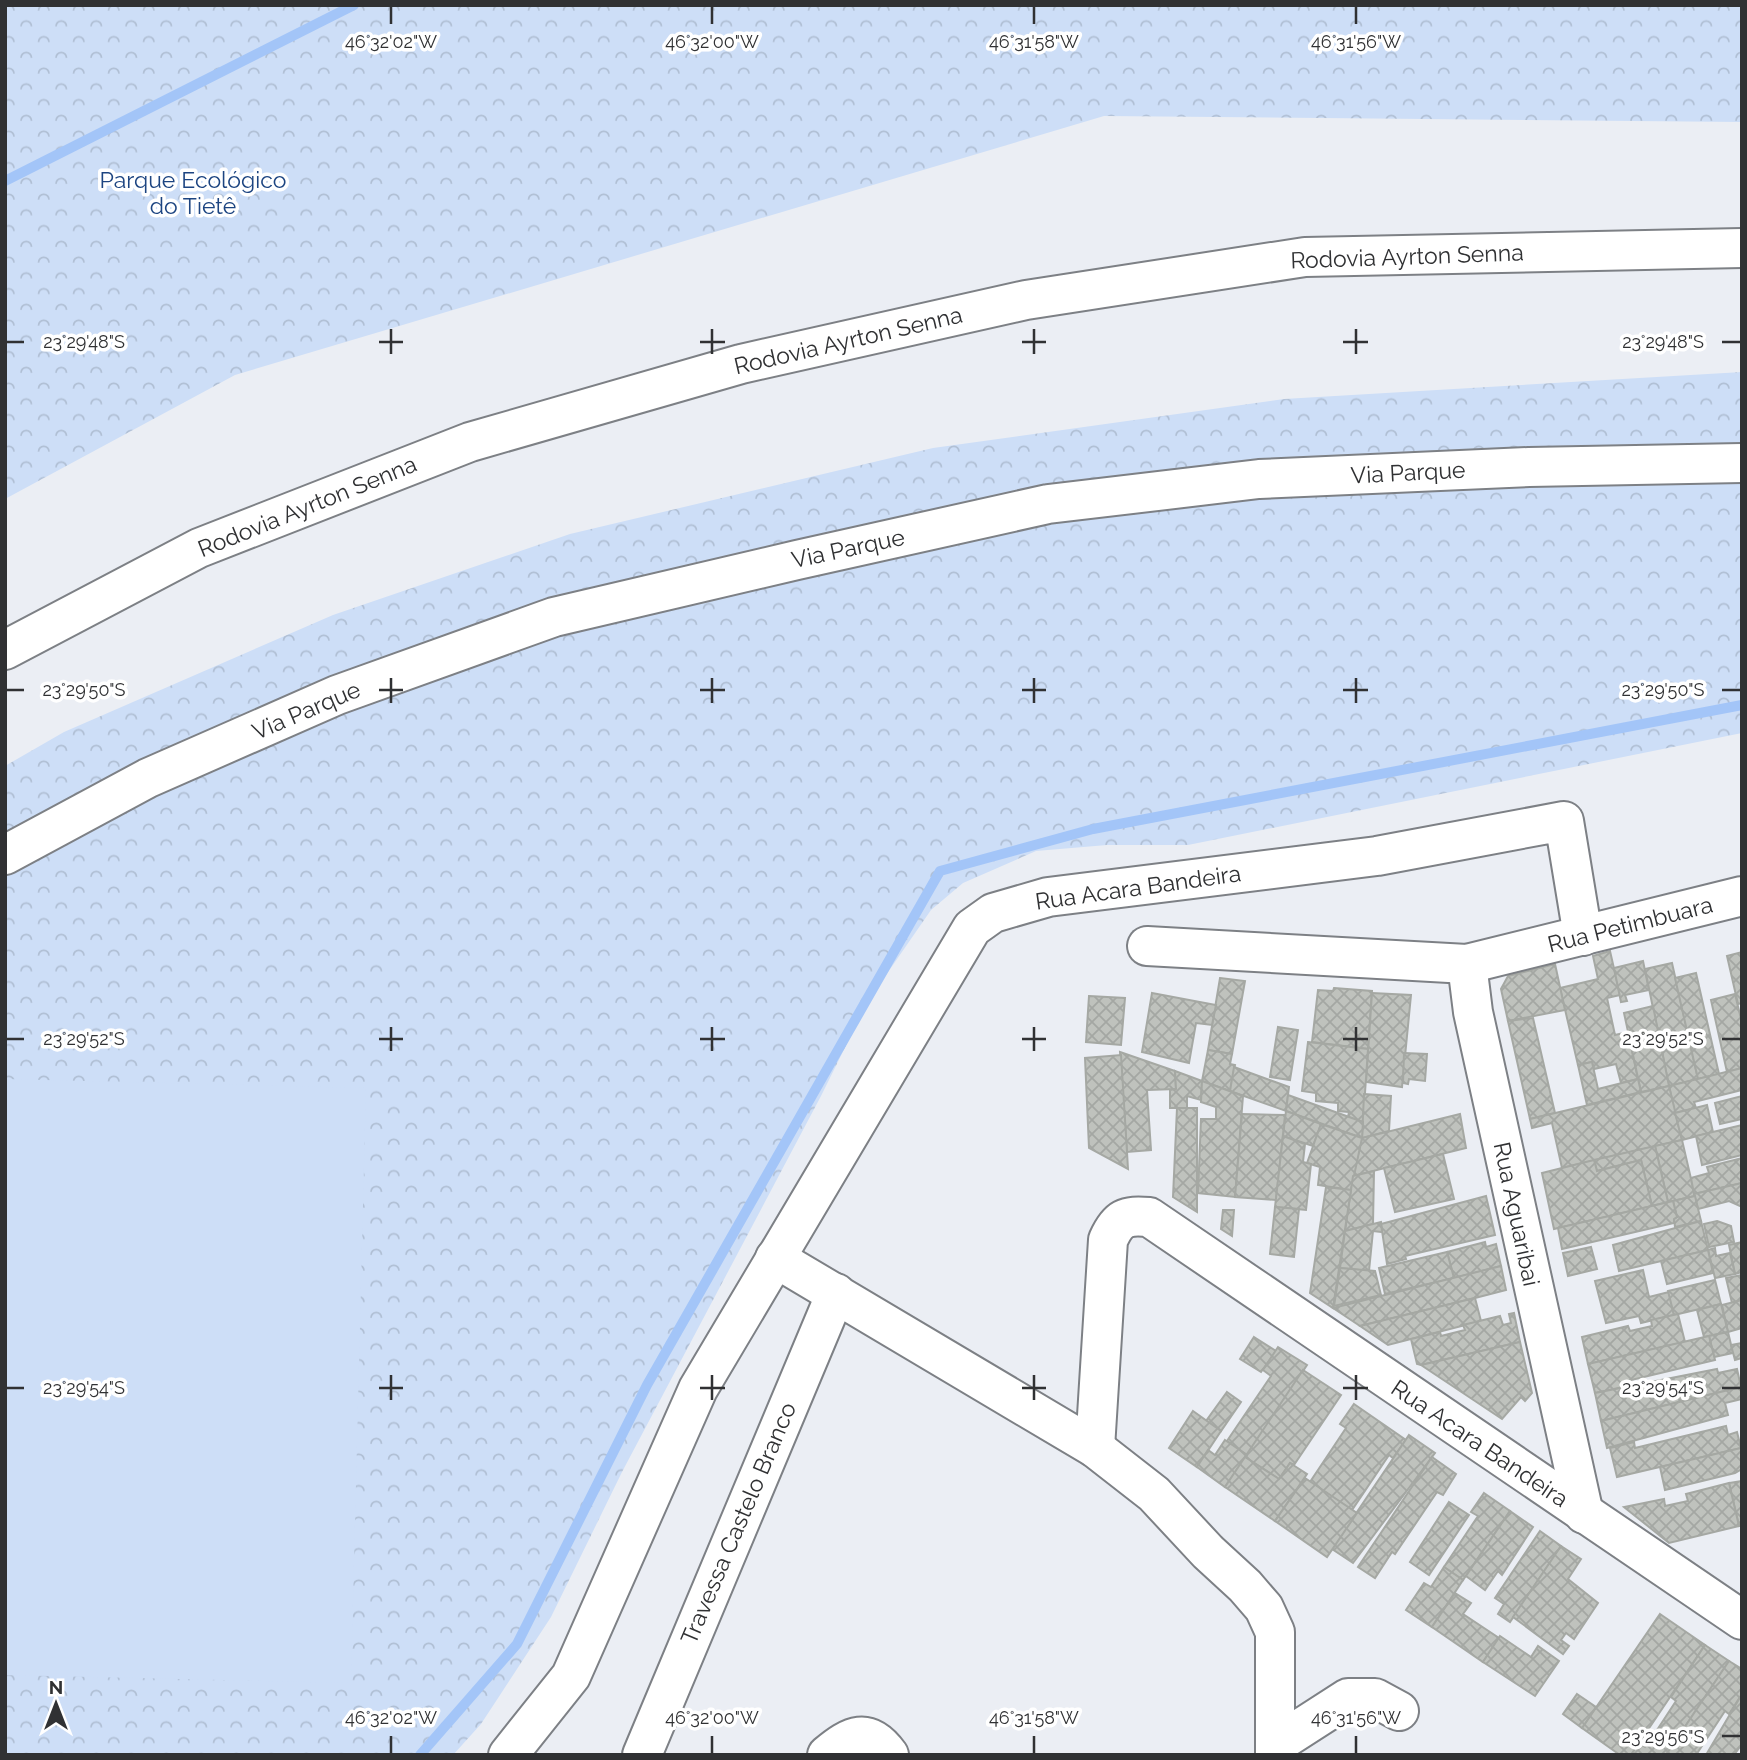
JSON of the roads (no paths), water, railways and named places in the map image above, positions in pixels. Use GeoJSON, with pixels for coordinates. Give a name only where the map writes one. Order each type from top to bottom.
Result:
{"type":"FeatureCollection","features":[{"type":"Feature","properties":{"kind":"main road","name":"Rodovia Ayrton Senna"},"geometry":{"type":"LineString","coordinates":[[5,650],[199,548],[470,442],[741,364],[1026,300],[1305,257],[1742,248]]}},
{"type":"Feature","properties":{"kind":"main road","name":"Via Parque"},"geometry":{"type":"LineString","coordinates":[[5,855],[148,778],[337,695],[554,617],[796,559],[1048,504],[1259,479],[1529,467],[1742,463]]}},
{"type":"Feature","properties":{"kind":"main road","name":"Rua Acara Bandeira"},"geometry":{"type":"LineString","coordinates":[[508,1755],[571,1676],[698,1389],[960,944],[972,928],[993,913],[1048,897],[1377,856],[1564,821],[1583,936]]}},
{"type":"Feature","properties":{"kind":"main road","name":"Rua Petimbuara"},"geometry":{"type":"LineString","coordinates":[[1467,964],[1742,897]]}},
{"type":"Feature","properties":{"kind":"main road"},"geometry":{"type":"LineString","coordinates":[[1147,946],[1467,964]]}},
{"type":"Feature","properties":{"kind":"main road","name":"Rua Aguaribai"},"geometry":{"type":"LineString","coordinates":[[1467,964],[1473,1012],[1584,1514]]}},
{"type":"Feature","properties":{"kind":"main road","name":"Rua Acara Bandeira"},"geometry":{"type":"LineString","coordinates":[[1095,1448],[1108,1240],[1116,1222],[1128,1216],[1149,1217],[1742,1620]]}},
{"type":"Feature","properties":{"kind":"main road"},"geometry":{"type":"LineString","coordinates":[[775,1258],[1095,1448],[1154,1494],[1264,1608],[1275,1632],[1275,1750]]}},
{"type":"Feature","properties":{"kind":"main road","name":"Travessa Castelo Branco"},"geometry":{"type":"LineString","coordinates":[[642,1755],[836,1293]]}},
{"type":"Feature","properties":{"kind":"main road"},"geometry":{"type":"LineString","coordinates":[[1275,1750],[1348,1698],[1375,1698],[1399,1711]]}},
{"type":"Feature","properties":{"kind":"main road"},"geometry":{"type":"LineString","coordinates":[[827,1755],[854,1737],[883,1747]]}},
{"type":"Feature","properties":{"kind":"waterway"},"geometry":{"type":"LineString","coordinates":[[5,181],[354,5]]}},
{"type":"Feature","properties":{"kind":"waterway"},"geometry":{"type":"LineString","coordinates":[[420,1755],[517,1644],[647,1385],[940,871],[1093,829],[1742,705]]}},
{"type":"Feature","properties":{"kind":"park label","name":"Parque Ecológico do Tietê"},"geometry":{"type":"Point","coordinates":[193,192]}}]}
